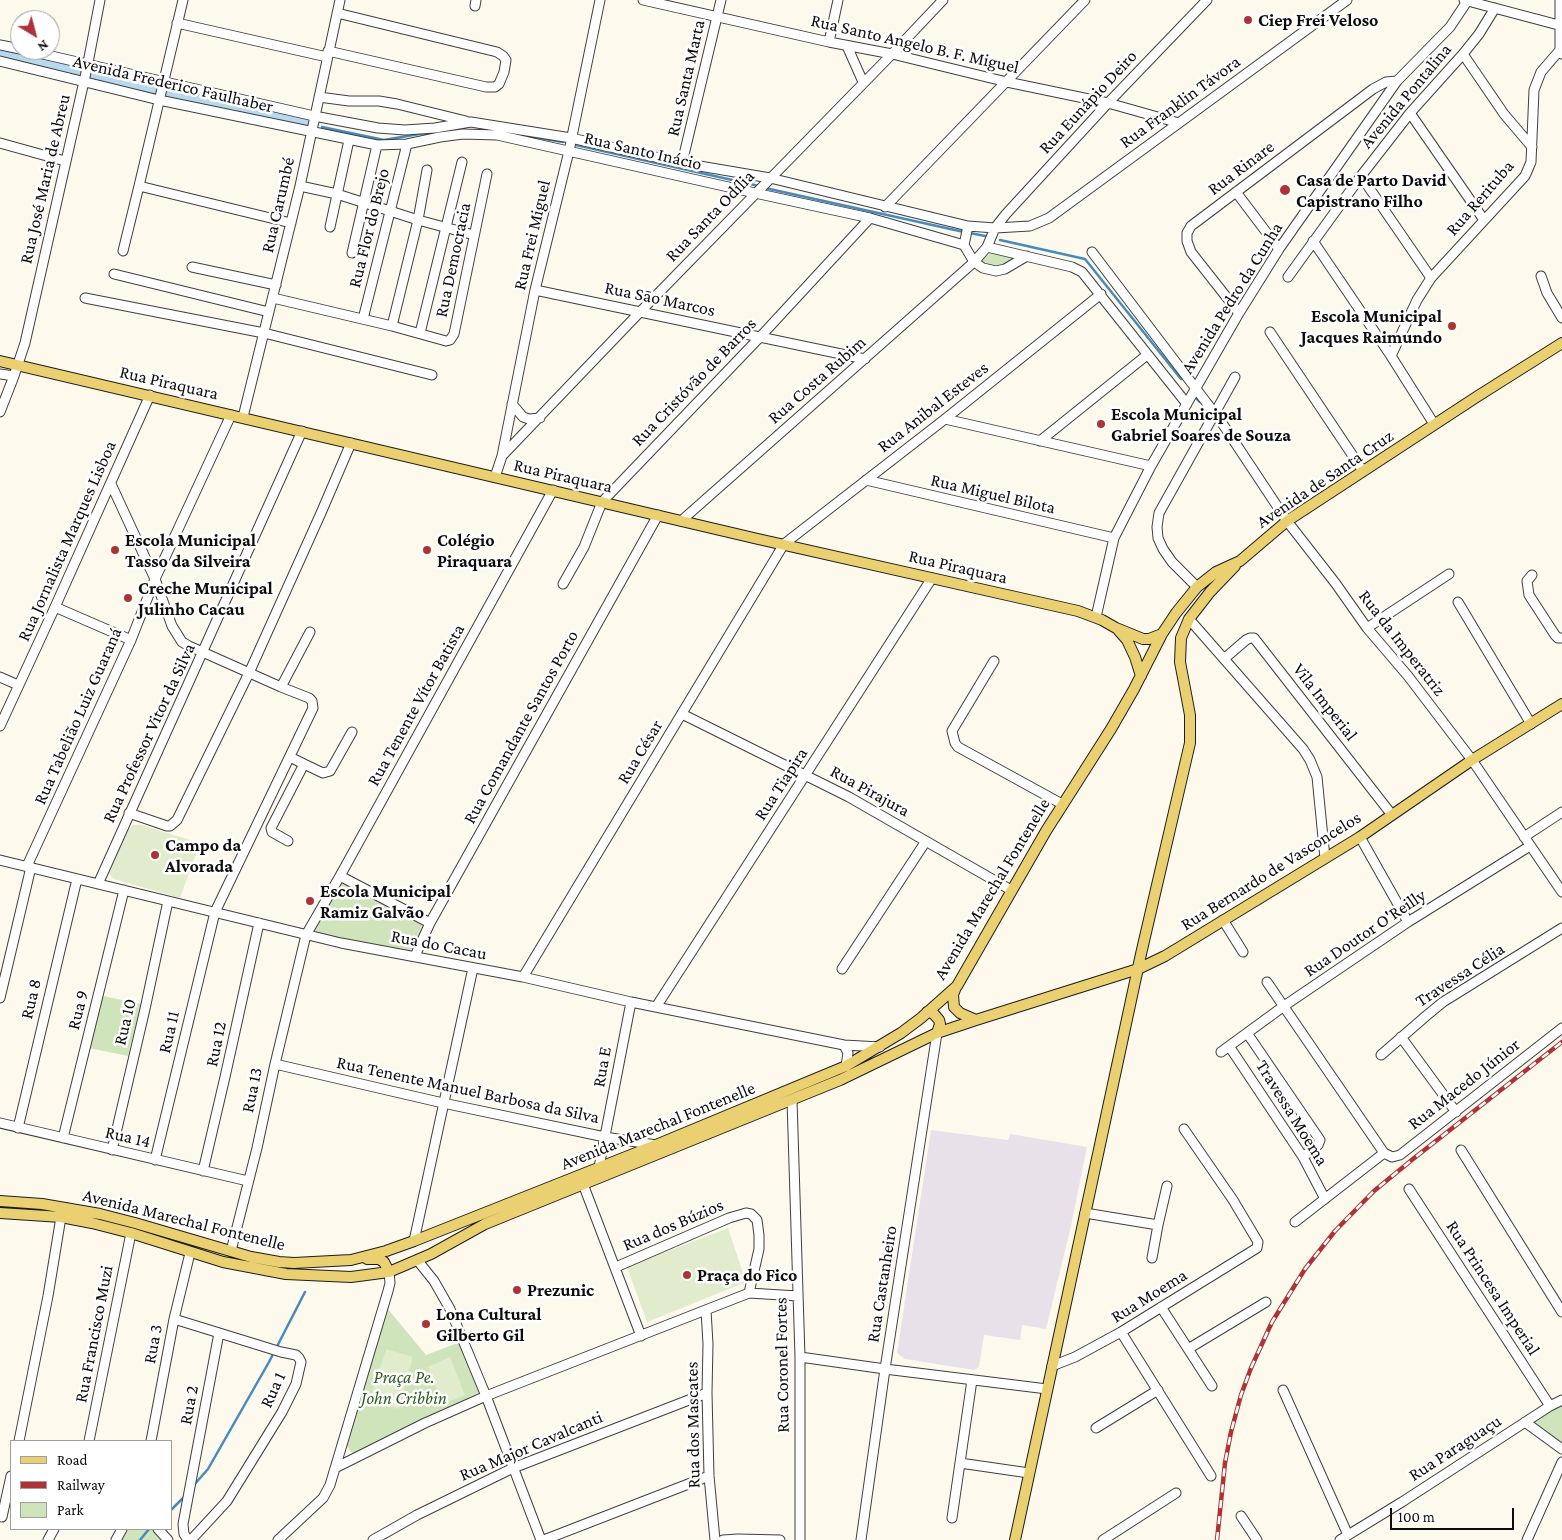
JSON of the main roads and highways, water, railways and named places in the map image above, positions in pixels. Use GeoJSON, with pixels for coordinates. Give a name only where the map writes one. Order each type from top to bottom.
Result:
{"type":"FeatureCollection","features":[{"type":"Feature","properties":{"kind":"main road","name":"Avenida de Santa Cruz"},"geometry":{"type":"LineString","coordinates":[[1141,676],[1163,631],[1197,587],[1216,572],[1240,561],[1287,521],[1434,424],[1562,343]]}},
{"type":"Feature","properties":{"kind":"main road","name":"Rua Piraquara"},"geometry":{"type":"LineString","coordinates":[[0,360],[602,502],[1078,611],[1096,617],[1143,639],[1149,639],[1163,631]]}},
{"type":"Feature","properties":{"kind":"main road"},"geometry":{"type":"LineString","coordinates":[[1015,1540],[1144,940],[1190,743],[1190,715],[1180,662],[1180,647],[1184,629],[1189,618],[1210,592],[1240,561]]}},
{"type":"Feature","properties":{"kind":"main road","name":"Rua Piraquara"},"geometry":{"type":"LineString","coordinates":[[1116,628],[1127,640],[1141,676]]}},
{"type":"Feature","properties":{"kind":"main road","name":"Avenida Marechal Fontenelle"},"geometry":{"type":"LineString","coordinates":[[0,1201],[42,1204],[100,1214],[251,1257],[294,1263],[351,1260],[414,1241],[656,1145],[846,1066],[880,1047],[927,1012],[957,986],[1062,804],[1111,729],[1141,676]]}},
{"type":"Feature","properties":{"kind":"main road","name":"Rua Bernardo de Vasconcelos"},"geometry":{"type":"LineString","coordinates":[[976,1020],[1138,969],[1165,956],[1360,837],[1472,760],[1562,704]]}},
{"type":"Feature","properties":{"kind":"main road"},"geometry":{"type":"LineString","coordinates":[[1144,940],[1152,952],[1165,956]]}},
{"type":"Feature","properties":{"kind":"main road"},"geometry":{"type":"LineString","coordinates":[[957,986],[952,1000],[954,1007],[960,1013],[976,1020]]}},
{"type":"Feature","properties":{"kind":"main road"},"geometry":{"type":"LineString","coordinates":[[927,1012],[933,1013],[939,1020],[940,1024],[937,1033]]}},
{"type":"Feature","properties":{"kind":"main road","name":"Avenida Marechal Fontenelle"},"geometry":{"type":"LineString","coordinates":[[0,1213],[61,1217],[131,1233],[190,1253],[249,1268],[286,1274],[351,1277],[389,1272],[418,1261],[485,1224],[792,1100],[840,1080],[937,1033],[976,1020]]}},
{"type":"Feature","properties":{"kind":"main road"},"geometry":{"type":"LineString","coordinates":[[351,1260],[379,1259],[387,1265],[389,1272]]}},
{"type":"Feature","properties":{"kind":"waterway"},"geometry":{"type":"LineString","coordinates":[[0,53],[308,124]]}},
{"type":"Feature","properties":{"kind":"waterway"},"geometry":{"type":"LineString","coordinates":[[322,127],[384,140],[431,132]]}},
{"type":"Feature","properties":{"kind":"waterway"},"geometry":{"type":"LineString","coordinates":[[486,129],[563,142]]}},
{"type":"Feature","properties":{"kind":"waterway"},"geometry":{"type":"LineString","coordinates":[[576,145],[759,186]]}},
{"type":"Feature","properties":{"kind":"waterway"},"geometry":{"type":"LineString","coordinates":[[765,188],[964,232]]}},
{"type":"Feature","properties":{"kind":"waterway"},"geometry":{"type":"LineString","coordinates":[[970,233],[985,236]]}},
{"type":"Feature","properties":{"kind":"waterway"},"geometry":{"type":"LineString","coordinates":[[1000,240],[1085,259],[1181,379]]}},
{"type":"Feature","properties":{"kind":"waterway"},"geometry":{"type":"LineString","coordinates":[[1197,399],[1200,402]]}},
{"type":"Feature","properties":{"kind":"waterway"},"geometry":{"type":"LineString","coordinates":[[194,1485],[208,1469],[269,1362],[305,1292]]}},
{"type":"Feature","properties":{"kind":"waterway"},"geometry":{"type":"LineString","coordinates":[[172,1509],[186,1495]]}},
{"type":"Feature","properties":{"kind":"waterway"},"geometry":{"type":"LineString","coordinates":[[140,1540],[148,1530]]}},
{"type":"Feature","properties":{"kind":"railway"},"geometry":{"type":"LineString","coordinates":[[1217,1540],[1225,1463],[1241,1395],[1272,1322],[1305,1269],[1335,1231],[1374,1191],[1562,1042]]}},
{"type":"Feature","properties":{"kind":"place","name":"Ciep Frei Veloso"},"geometry":{"type":"Point","coordinates":[1248,20]}},
{"type":"Feature","properties":{"kind":"place","name":"Casa de Parto David Capistrano Filho"},"geometry":{"type":"Point","coordinates":[1285,190]}},
{"type":"Feature","properties":{"kind":"place","name":"Escola Municipal Jacques Raimundo"},"geometry":{"type":"Point","coordinates":[1452,326]}},
{"type":"Feature","properties":{"kind":"place","name":"Escola Municipal Gabriel Soares de Souza"},"geometry":{"type":"Point","coordinates":[1101,424]}},
{"type":"Feature","properties":{"kind":"place","name":"Escola Municipal Tasso da Silveira"},"geometry":{"type":"Point","coordinates":[115,550]}},
{"type":"Feature","properties":{"kind":"place","name":"Colégio Piraquara"},"geometry":{"type":"Point","coordinates":[427,550]}},
{"type":"Feature","properties":{"kind":"place","name":"Creche Municipal Julinho Cacau"},"geometry":{"type":"Point","coordinates":[128,598]}},
{"type":"Feature","properties":{"kind":"place","name":"Campo da Alvorada"},"geometry":{"type":"Point","coordinates":[155,855]}},
{"type":"Feature","properties":{"kind":"place","name":"Escola Municipal Ramiz Galvão"},"geometry":{"type":"Point","coordinates":[310,901]}},
{"type":"Feature","properties":{"kind":"place","name":"Praça do Fico"},"geometry":{"type":"Point","coordinates":[687,1275]}},
{"type":"Feature","properties":{"kind":"place","name":"Prezunic"},"geometry":{"type":"Point","coordinates":[517,1290]}},
{"type":"Feature","properties":{"kind":"place","name":"Lona Cultural Gilberto Gil"},"geometry":{"type":"Point","coordinates":[426,1324]}},
{"type":"Feature","properties":{"kind":"park label","name":"Praça Pe. John Cribbin"},"geometry":{"type":"Point","coordinates":[404,1387]}}]}
